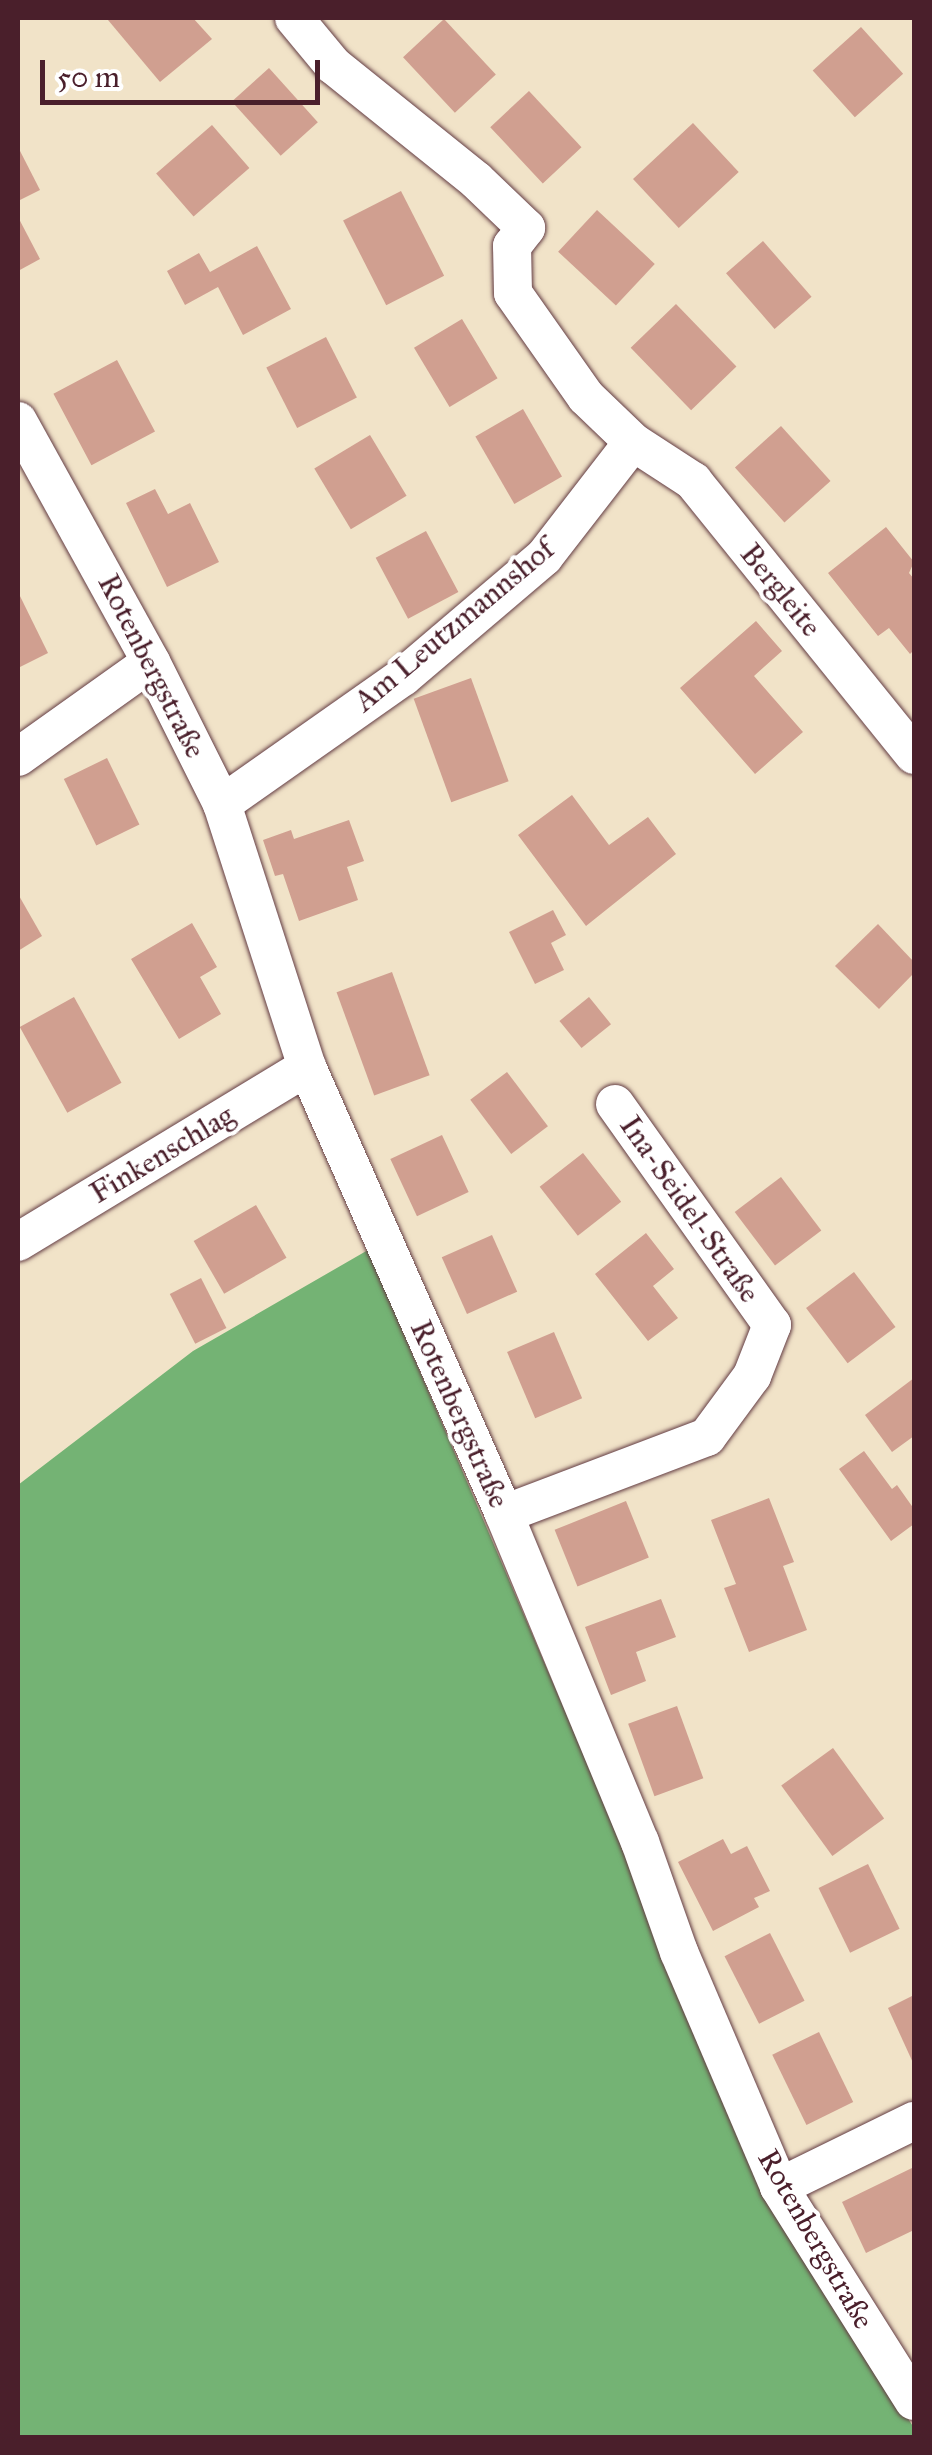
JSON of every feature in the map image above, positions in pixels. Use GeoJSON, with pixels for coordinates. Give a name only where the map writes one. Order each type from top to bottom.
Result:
{"type":"FeatureCollection","features":[{"type":"Feature","properties":{"kind":"street"},"geometry":{"type":"LineString","coordinates":[[294,18],[333,65],[476,180],[526,228],[512,246],[514,293],[586,397],[633,442]]}},
{"type":"Feature","properties":{"kind":"street","name":"Rotenbergstraße"},"geometry":{"type":"LineString","coordinates":[[18,421],[151,662],[222,804],[307,1067],[504,1514],[640,1842],[679,1952],[779,2188],[914,2401]]}},
{"type":"Feature","properties":{"kind":"street","name":"Bergleite"},"geometry":{"type":"LineString","coordinates":[[633,442],[693,481],[914,755]]}},
{"type":"Feature","properties":{"kind":"street","name":"Am Leutzmannshof"},"geometry":{"type":"LineString","coordinates":[[222,804],[403,676],[544,557],[633,442]]}},
{"type":"Feature","properties":{"kind":"street"},"geometry":{"type":"LineString","coordinates":[[18,757],[151,662]]}},
{"type":"Feature","properties":{"kind":"street","name":"Finkenschlag"},"geometry":{"type":"LineString","coordinates":[[18,1242],[307,1067]]}},
{"type":"Feature","properties":{"kind":"street","name":"Ina-Seidel-Straße"},"geometry":{"type":"LineString","coordinates":[[504,1514],[707,1437],[752,1376],[772,1324],[615,1104]]}},
{"type":"Feature","properties":{"kind":"street"},"geometry":{"type":"LineString","coordinates":[[779,2188],[914,2121]]}},
{"type":"Feature","properties":{"kind":"green space"},"geometry":{"type":"Polygon","coordinates":[[[368,1250],[782,2219],[914,2428],[914,2437],[18,2438],[18,1485],[193,1351],[368,1250]]]}},
{"type":"Feature","properties":{"kind":"building"},"geometry":{"type":"Polygon","coordinates":[[[110,18],[193,18],[212,39],[160,82],[110,18]]]}},
{"type":"Feature","properties":{"kind":"building"},"geometry":{"type":"Polygon","coordinates":[[[444,19],[496,75],[455,113],[403,57],[444,19]]]}},
{"type":"Feature","properties":{"kind":"building"},"geometry":{"type":"Polygon","coordinates":[[[861,27],[903,74],[855,117],[813,70],[861,27]]]}},
{"type":"Feature","properties":{"kind":"building"},"geometry":{"type":"Polygon","coordinates":[[[269,68],[318,122],[281,156],[232,101],[269,68]]]}},
{"type":"Feature","properties":{"kind":"building"},"geometry":{"type":"Polygon","coordinates":[[[529,91],[582,147],[543,183],[490,127],[529,91]]]}},
{"type":"Feature","properties":{"kind":"building"},"geometry":{"type":"Polygon","coordinates":[[[693,123],[739,172],[679,228],[633,179],[693,123]]]}},
{"type":"Feature","properties":{"kind":"building"},"geometry":{"type":"Polygon","coordinates":[[[212,125],[249,168],[194,217],[156,174],[212,125]]]}},
{"type":"Feature","properties":{"kind":"building"},"geometry":{"type":"Polygon","coordinates":[[[18,147],[40,190],[18,201],[18,147]]]}},
{"type":"Feature","properties":{"kind":"building"},"geometry":{"type":"Polygon","coordinates":[[[401,191],[444,276],[386,305],[343,221],[401,191]]]}},
{"type":"Feature","properties":{"kind":"building"},"geometry":{"type":"Polygon","coordinates":[[[597,210],[655,264],[616,306],[558,252],[597,210]]]}},
{"type":"Feature","properties":{"kind":"building"},"geometry":{"type":"Polygon","coordinates":[[[18,217],[40,259],[18,271],[18,217]]]}},
{"type":"Feature","properties":{"kind":"building"},"geometry":{"type":"Polygon","coordinates":[[[763,241],[812,297],[775,329],[726,273],[763,241]]]}},
{"type":"Feature","properties":{"kind":"building"},"geometry":{"type":"Polygon","coordinates":[[[257,246],[291,309],[243,335],[218,287],[185,305],[167,271],[199,253],[210,272],[257,246]]]}},
{"type":"Feature","properties":{"kind":"building"},"geometry":{"type":"Polygon","coordinates":[[[676,304],[736,367],[691,410],[631,348],[676,304]]]}},
{"type":"Feature","properties":{"kind":"building"},"geometry":{"type":"Polygon","coordinates":[[[462,319],[498,378],[450,407],[414,348],[462,319]]]}},
{"type":"Feature","properties":{"kind":"building"},"geometry":{"type":"Polygon","coordinates":[[[326,337],[357,398],[297,428],[266,367],[326,337]]]}},
{"type":"Feature","properties":{"kind":"building"},"geometry":{"type":"Polygon","coordinates":[[[117,360],[155,432],[91,465],[53,394],[117,360]]]}},
{"type":"Feature","properties":{"kind":"building"},"geometry":{"type":"Polygon","coordinates":[[[523,409],[562,477],[514,504],[475,436],[523,409]]]}},
{"type":"Feature","properties":{"kind":"building"},"geometry":{"type":"Polygon","coordinates":[[[781,426],[831,481],[784,522],[735,467],[781,426]]]}},
{"type":"Feature","properties":{"kind":"building"},"geometry":{"type":"Polygon","coordinates":[[[370,435],[407,496],[351,529],[314,468],[370,435]]]}},
{"type":"Feature","properties":{"kind":"building"},"geometry":{"type":"Polygon","coordinates":[[[155,489],[168,514],[190,503],[219,562],[167,587],[126,503],[155,489]]]}},
{"type":"Feature","properties":{"kind":"building"},"geometry":{"type":"Polygon","coordinates":[[[886,527],[914,562],[909,573],[914,579],[914,650],[910,654],[889,628],[878,636],[828,573],[886,527]]]}},
{"type":"Feature","properties":{"kind":"building"},"geometry":{"type":"Polygon","coordinates":[[[426,531],[458,592],[408,619],[376,558],[426,531]]]}},
{"type":"Feature","properties":{"kind":"building"},"geometry":{"type":"Polygon","coordinates":[[[18,592],[48,653],[18,668],[18,592]]]}},
{"type":"Feature","properties":{"kind":"building"},"geometry":{"type":"Polygon","coordinates":[[[756,621],[782,651],[754,676],[803,732],[755,774],[680,688],[756,621]]]}},
{"type":"Feature","properties":{"kind":"building"},"geometry":{"type":"Polygon","coordinates":[[[471,678],[509,781],[451,802],[414,699],[471,678]]]}},
{"type":"Feature","properties":{"kind":"building"},"geometry":{"type":"Polygon","coordinates":[[[107,758],[139,825],[96,846],[64,779],[107,758]]]}},
{"type":"Feature","properties":{"kind":"building"},"geometry":{"type":"Polygon","coordinates":[[[572,795],[609,845],[648,817],[676,854],[586,926],[518,835],[572,795]]]}},
{"type":"Feature","properties":{"kind":"building"},"geometry":{"type":"Polygon","coordinates":[[[349,820],[364,861],[347,867],[358,900],[299,921],[283,874],[275,876],[263,840],[291,830],[294,839],[349,820]]]}},
{"type":"Feature","properties":{"kind":"building"},"geometry":{"type":"Polygon","coordinates":[[[18,894],[42,936],[18,951],[18,894]]]}},
{"type":"Feature","properties":{"kind":"building"},"geometry":{"type":"Polygon","coordinates":[[[553,910],[566,935],[551,943],[564,970],[535,984],[509,932],[553,910]]]}},
{"type":"Feature","properties":{"kind":"building"},"geometry":{"type":"Polygon","coordinates":[[[192,923],[217,967],[200,977],[221,1014],[179,1039],[131,959],[192,923]]]}},
{"type":"Feature","properties":{"kind":"building"},"geometry":{"type":"Polygon","coordinates":[[[878,924],[914,962],[914,973],[879,1009],[835,966],[878,924]]]}},
{"type":"Feature","properties":{"kind":"building"},"geometry":{"type":"Polygon","coordinates":[[[392,972],[430,1075],[374,1096],[337,992],[392,972]]]}},
{"type":"Feature","properties":{"kind":"building"},"geometry":{"type":"Polygon","coordinates":[[[74,997],[122,1083],[67,1113],[20,1027],[74,997]]]}},
{"type":"Feature","properties":{"kind":"building"},"geometry":{"type":"Polygon","coordinates":[[[589,997],[611,1024],[581,1048],[559,1021],[589,997]]]}},
{"type":"Feature","properties":{"kind":"building"},"geometry":{"type":"Polygon","coordinates":[[[507,1072],[548,1126],[511,1154],[470,1100],[507,1072]]]}},
{"type":"Feature","properties":{"kind":"building"},"geometry":{"type":"Polygon","coordinates":[[[442,1135],[469,1192],[417,1216],[390,1159],[442,1135]]]}},
{"type":"Feature","properties":{"kind":"building"},"geometry":{"type":"Polygon","coordinates":[[[583,1153],[621,1202],[578,1236],[540,1187],[583,1153]]]}},
{"type":"Feature","properties":{"kind":"building"},"geometry":{"type":"Polygon","coordinates":[[[781,1177],[821,1231],[775,1265],[735,1212],[781,1177]]]}},
{"type":"Feature","properties":{"kind":"building"},"geometry":{"type":"Polygon","coordinates":[[[256,1205],[286,1258],[224,1294],[194,1241],[256,1205]]]}},
{"type":"Feature","properties":{"kind":"building"},"geometry":{"type":"Polygon","coordinates":[[[646,1233],[674,1269],[653,1286],[678,1318],[648,1341],[595,1274],[646,1233]]]}},
{"type":"Feature","properties":{"kind":"building"},"geometry":{"type":"Polygon","coordinates":[[[492,1235],[517,1292],[467,1314],[442,1257],[492,1235]]]}},
{"type":"Feature","properties":{"kind":"building"},"geometry":{"type":"Polygon","coordinates":[[[854,1272],[896,1327],[848,1363],[806,1308],[854,1272]]]}},
{"type":"Feature","properties":{"kind":"building"},"geometry":{"type":"Polygon","coordinates":[[[201,1278],[226,1328],[195,1344],[170,1294],[201,1278]]]}},
{"type":"Feature","properties":{"kind":"building"},"geometry":{"type":"Polygon","coordinates":[[[554,1332],[582,1398],[535,1418],[507,1352],[554,1332]]]}},
{"type":"Feature","properties":{"kind":"building"},"geometry":{"type":"Polygon","coordinates":[[[914,1378],[914,1436],[892,1452],[865,1415],[914,1378]]]}},
{"type":"Feature","properties":{"kind":"building"},"geometry":{"type":"Polygon","coordinates":[[[864,1451],[892,1489],[897,1485],[914,1509],[914,1524],[891,1541],[839,1469],[864,1451]]]}},
{"type":"Feature","properties":{"kind":"building"},"geometry":{"type":"Polygon","coordinates":[[[769,1498],[794,1562],[783,1566],[807,1630],[749,1652],[724,1588],[736,1584],[711,1520],[769,1498]]]}},
{"type":"Feature","properties":{"kind":"building"},"geometry":{"type":"Polygon","coordinates":[[[626,1501],[649,1558],[577,1586],[555,1530],[626,1501]]]}},
{"type":"Feature","properties":{"kind":"building"},"geometry":{"type":"Polygon","coordinates":[[[661,1599],[676,1637],[636,1652],[646,1681],[611,1695],[585,1627],[661,1599]]]}},
{"type":"Feature","properties":{"kind":"building"},"geometry":{"type":"Polygon","coordinates":[[[677,1706],[703,1778],[654,1796],[628,1724],[677,1706]]]}},
{"type":"Feature","properties":{"kind":"building"},"geometry":{"type":"Polygon","coordinates":[[[833,1748],[884,1818],[832,1856],[781,1786],[833,1748]]]}},
{"type":"Feature","properties":{"kind":"building"},"geometry":{"type":"Polygon","coordinates":[[[723,1839],[731,1854],[747,1846],[770,1891],[754,1898],[759,1907],[713,1931],[678,1862],[723,1839]]]}},
{"type":"Feature","properties":{"kind":"building"},"geometry":{"type":"Polygon","coordinates":[[[868,1864],[900,1929],[850,1953],[819,1888],[868,1864]]]}},
{"type":"Feature","properties":{"kind":"building"},"geometry":{"type":"Polygon","coordinates":[[[770,1933],[805,2001],[759,2024],[725,1956],[770,1933]]]}},
{"type":"Feature","properties":{"kind":"building"},"geometry":{"type":"Polygon","coordinates":[[[914,1995],[914,2065],[888,2008],[914,1995]]]}},
{"type":"Feature","properties":{"kind":"building"},"geometry":{"type":"Polygon","coordinates":[[[819,2032],[853,2102],[806,2125],[772,2055],[819,2032]]]}},
{"type":"Feature","properties":{"kind":"building"},"geometry":{"type":"Polygon","coordinates":[[[912,2168],[914,2230],[866,2253],[842,2202],[912,2168]]]}}]}
